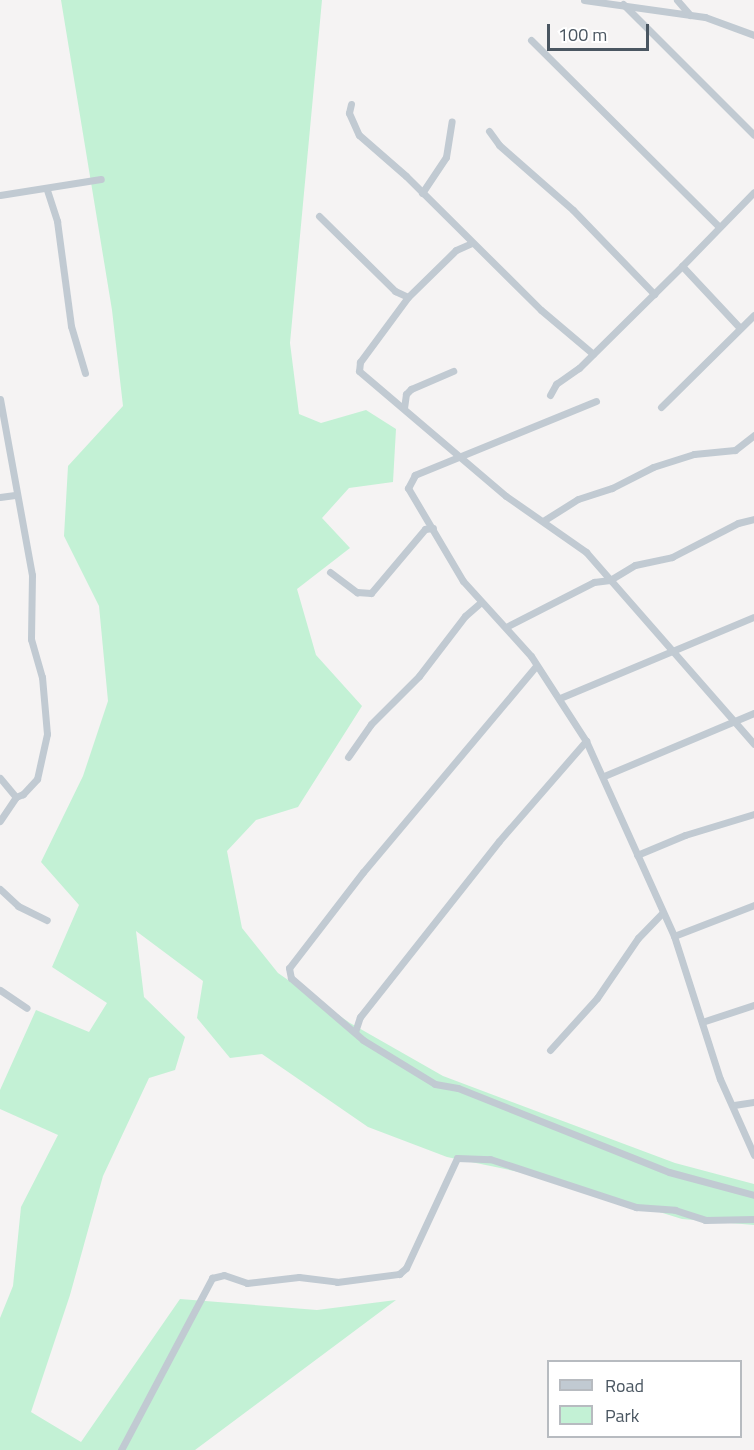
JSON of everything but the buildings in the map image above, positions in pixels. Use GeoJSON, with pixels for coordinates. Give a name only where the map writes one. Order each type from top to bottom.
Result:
{"type":"FeatureCollection","features":[{"type":"Feature","properties":{"kind":"street"},"geometry":{"type":"LineString","coordinates":[[584,0],[690,15],[754,35]]}},
{"type":"Feature","properties":{"kind":"street"},"geometry":{"type":"LineString","coordinates":[[677,0],[690,15]]}},
{"type":"Feature","properties":{"kind":"street"},"geometry":{"type":"LineString","coordinates":[[623,4],[754,135]]}},
{"type":"Feature","properties":{"kind":"street"},"geometry":{"type":"LineString","coordinates":[[531,40],[719,227]]}},
{"type":"Feature","properties":{"kind":"street"},"geometry":{"type":"LineString","coordinates":[[351,104],[352,124],[359,135],[593,354]]}},
{"type":"Feature","properties":{"kind":"street"},"geometry":{"type":"LineString","coordinates":[[422,193],[446,157],[452,121]]}},
{"type":"Feature","properties":{"kind":"street"},"geometry":{"type":"LineString","coordinates":[[489,131],[499,145],[573,210],[654,294]]}},
{"type":"Feature","properties":{"kind":"street"},"geometry":{"type":"LineString","coordinates":[[0,195],[47,190],[100,179]]}},
{"type":"Feature","properties":{"kind":"street"},"geometry":{"type":"LineString","coordinates":[[47,190],[57,221],[71,326],[85,373]]}},
{"type":"Feature","properties":{"kind":"street"},"geometry":{"type":"LineString","coordinates":[[550,395],[556,384],[593,354],[754,192]]}},
{"type":"Feature","properties":{"kind":"street"},"geometry":{"type":"LineString","coordinates":[[320,216],[395,291],[408,297]]}},
{"type":"Feature","properties":{"kind":"street"},"geometry":{"type":"LineString","coordinates":[[472,243],[456,250],[408,297],[358,368],[460,456],[586,552],[754,744]]}},
{"type":"Feature","properties":{"kind":"street"},"geometry":{"type":"LineString","coordinates":[[682,266],[740,328]]}},
{"type":"Feature","properties":{"kind":"street"},"geometry":{"type":"LineString","coordinates":[[661,407],[754,315]]}},
{"type":"Feature","properties":{"kind":"street"},"geometry":{"type":"LineString","coordinates":[[404,408],[409,391],[453,371]]}},
{"type":"Feature","properties":{"kind":"street"},"geometry":{"type":"LineString","coordinates":[[0,399],[9,436],[15,495],[32,574],[31,639],[42,677],[47,734],[36,779],[23,794],[16,797],[0,821]]}},
{"type":"Feature","properties":{"kind":"street"},"geometry":{"type":"LineString","coordinates":[[596,400],[415,475],[408,482],[480,603],[506,627],[560,698],[604,776],[674,936],[720,1079],[734,1105],[754,1155]]}},
{"type":"Feature","properties":{"kind":"street"},"geometry":{"type":"LineString","coordinates":[[543,521],[578,499],[612,488],[653,466],[694,454],[735,450],[754,435]]}},
{"type":"Feature","properties":{"kind":"street"},"geometry":{"type":"LineString","coordinates":[[0,497],[15,495]]}},
{"type":"Feature","properties":{"kind":"street"},"geometry":{"type":"LineString","coordinates":[[506,627],[594,582],[610,580],[635,565],[672,557],[738,523],[754,519]]}},
{"type":"Feature","properties":{"kind":"street"},"geometry":{"type":"LineString","coordinates":[[330,572],[357,592],[370,593],[425,529],[434,528]]}},
{"type":"Feature","properties":{"kind":"street"},"geometry":{"type":"LineString","coordinates":[[348,757],[371,724],[419,676],[465,616],[480,603]]}},
{"type":"Feature","properties":{"kind":"street"},"geometry":{"type":"LineString","coordinates":[[560,698],[754,617]]}},
{"type":"Feature","properties":{"kind":"street"},"geometry":{"type":"LineString","coordinates":[[536,666],[363,872],[289,968],[295,984],[388,1057],[435,1083],[458,1088],[669,1172],[754,1195]]}},
{"type":"Feature","properties":{"kind":"street"},"geometry":{"type":"LineString","coordinates":[[604,776],[754,713]]}},
{"type":"Feature","properties":{"kind":"street"},"geometry":{"type":"LineString","coordinates":[[355,1032],[360,1017],[500,841],[586,741]]}},
{"type":"Feature","properties":{"kind":"street"},"geometry":{"type":"LineString","coordinates":[[0,778],[16,797]]}},
{"type":"Feature","properties":{"kind":"street"},"geometry":{"type":"LineString","coordinates":[[637,855],[686,835],[754,814]]}},
{"type":"Feature","properties":{"kind":"street"},"geometry":{"type":"LineString","coordinates":[[0,889],[18,906],[47,921]]}},
{"type":"Feature","properties":{"kind":"street"},"geometry":{"type":"LineString","coordinates":[[674,936],[754,905]]}},
{"type":"Feature","properties":{"kind":"street"},"geometry":{"type":"LineString","coordinates":[[550,1050],[597,998],[638,938],[662,913]]}},
{"type":"Feature","properties":{"kind":"street"},"geometry":{"type":"LineString","coordinates":[[0,990],[27,1008]]}},
{"type":"Feature","properties":{"kind":"street"},"geometry":{"type":"LineString","coordinates":[[702,1022],[754,1005]]}},
{"type":"Feature","properties":{"kind":"street"},"geometry":{"type":"LineString","coordinates":[[734,1105],[754,1102]]}},
{"type":"Feature","properties":{"kind":"street"},"geometry":{"type":"LineString","coordinates":[[121,1450],[212,1278],[224,1275],[246,1282],[299,1277],[338,1282],[399,1274],[406,1268],[457,1158],[490,1159],[636,1206],[675,1210],[705,1220],[754,1219]]}},
{"type":"Feature","properties":{"kind":"green space"},"geometry":{"type":"Polygon","coordinates":[[[61,0],[322,0],[290,343],[299,414],[321,423],[366,410],[396,429],[393,482],[349,488],[322,518],[350,548],[297,589],[316,655],[362,706],[298,807],[256,820],[227,851],[242,928],[278,973],[350,1023],[443,1076],[675,1163],[754,1184],[754,1225],[682,1219],[553,1179],[447,1157],[368,1127],[262,1054],[230,1058],[197,1018],[203,981],[136,931],[144,997],[185,1037],[175,1070],[149,1078],[103,1176],[70,1295],[31,1412],[81,1442],[180,1299],[317,1310],[396,1300],[195,1450],[0,1450],[0,1318],[13,1286],[21,1207],[58,1135],[0,1109],[0,1090],[36,1010],[89,1032],[107,1003],[52,967],[79,905],[41,862],[83,776],[108,701],[99,606],[64,536],[68,466],[123,406],[112,310],[61,0]]]}}]}
